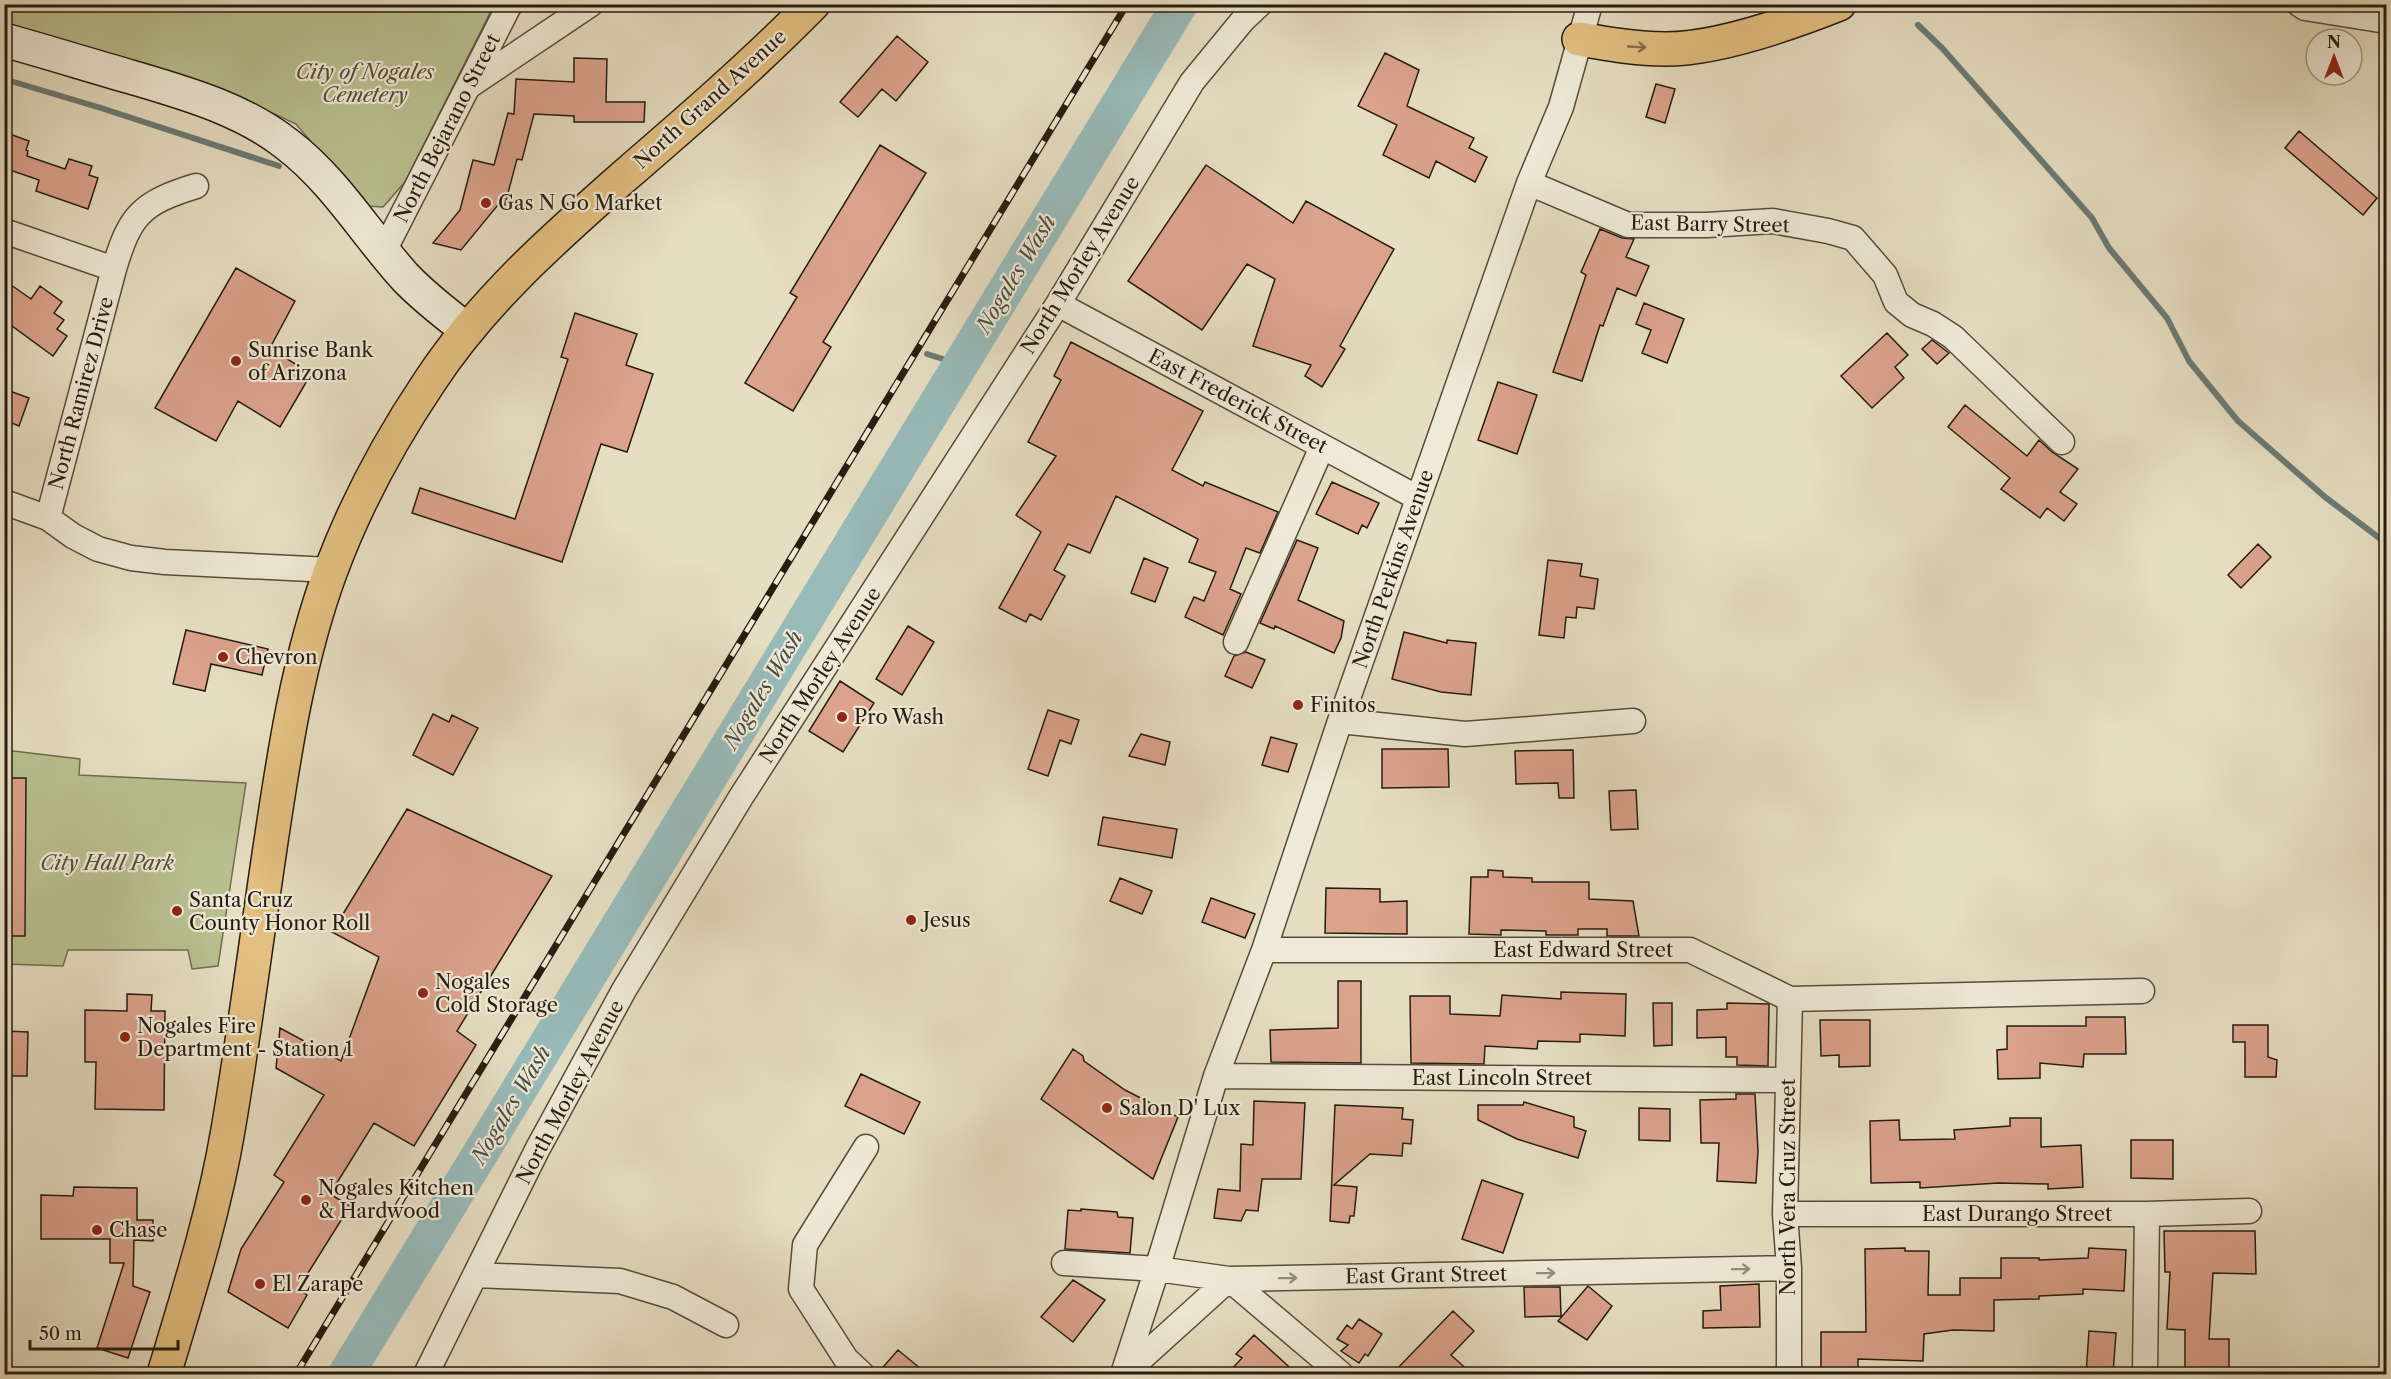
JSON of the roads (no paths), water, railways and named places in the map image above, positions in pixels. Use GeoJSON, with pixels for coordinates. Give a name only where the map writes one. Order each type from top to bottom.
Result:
{"type":"FeatureCollection","features":[{"type":"Feature","properties":{"kind":"main road","name":"North Grand Avenue"},"geometry":{"type":"LineString","coordinates":[[164,1374],[216,1193],[228,1132],[294,697],[311,631],[331,570],[358,506],[389,447],[431,379],[467,330],[504,287],[546,244],[765,54],[813,4]]}},
{"type":"Feature","properties":{"kind":"main road"},"geometry":{"type":"LineString","coordinates":[[1579,39],[1627,47],[1668,49],[1727,41],[1816,14],[1839,4]]}},
{"type":"Feature","properties":{"kind":"street","name":"North Bejarano Street"},"geometry":{"type":"LineString","coordinates":[[384,251],[510,4]]}},
{"type":"Feature","properties":{"kind":"street"},"geometry":{"type":"LineString","coordinates":[[466,87],[591,4]]}},
{"type":"Feature","properties":{"kind":"street","name":"North Morley Avenue"},"geometry":{"type":"LineString","coordinates":[[426,1374],[537,1150],[624,990],[741,797],[1058,304],[1192,82],[1243,20],[1260,4]]}},
{"type":"Feature","properties":{"kind":"street","name":"North Perkins Avenue"},"geometry":{"type":"LineString","coordinates":[[1123,1374],[1216,1076],[1264,950],[1340,721],[1528,183],[1560,107],[1590,4]]}},
{"type":"Feature","properties":{"kind":"street"},"geometry":{"type":"LineString","coordinates":[[2299,4],[2306,8],[2386,21]]}},
{"type":"Feature","properties":{"kind":"street"},"geometry":{"type":"LineString","coordinates":[[4,40],[184,93],[231,111],[265,128],[289,145],[313,167],[406,278],[437,307],[467,330]]}},
{"type":"Feature","properties":{"kind":"street","name":"East Barry Street"},"geometry":{"type":"LineString","coordinates":[[1528,183],[1628,225],[1707,225],[1773,221],[1853,238],[1886,275],[1896,302],[1912,315],[1933,324],[1953,337],[2062,442]]}},
{"type":"Feature","properties":{"kind":"street","name":"North Ramirez Drive"},"geometry":{"type":"LineString","coordinates":[[48,518],[124,236],[142,211],[167,195],[196,186]]}},
{"type":"Feature","properties":{"kind":"street"},"geometry":{"type":"LineString","coordinates":[[4,231],[114,269]]}},
{"type":"Feature","properties":{"kind":"street","name":"East Frederick Street"},"geometry":{"type":"LineString","coordinates":[[1058,304],[1418,498]]}},
{"type":"Feature","properties":{"kind":"street"},"geometry":{"type":"LineString","coordinates":[[1236,642],[1323,447]]}},
{"type":"Feature","properties":{"kind":"street"},"geometry":{"type":"LineString","coordinates":[[4,502],[48,518],[73,536],[98,549],[131,558],[165,562],[331,570]]}},
{"type":"Feature","properties":{"kind":"street"},"geometry":{"type":"LineString","coordinates":[[1340,721],[1465,734],[1633,721]]}},
{"type":"Feature","properties":{"kind":"street","name":"East Edward Street"},"geometry":{"type":"LineString","coordinates":[[1264,950],[1690,950],[1790,999],[2142,991]]}},
{"type":"Feature","properties":{"kind":"street","name":"North Vera Cruz Street"},"geometry":{"type":"LineString","coordinates":[[1789,1374],[1789,1268],[1785,1214],[1790,999]]}},
{"type":"Feature","properties":{"kind":"street","name":"East Lincoln Street"},"geometry":{"type":"LineString","coordinates":[[1216,1076],[1788,1080]]}},
{"type":"Feature","properties":{"kind":"street"},"geometry":{"type":"LineString","coordinates":[[862,1374],[846,1359],[801,1289],[805,1245],[866,1147]]}},
{"type":"Feature","properties":{"kind":"street","name":"East Durango Street"},"geometry":{"type":"LineString","coordinates":[[1785,1214],[2147,1214],[2249,1211]]}},
{"type":"Feature","properties":{"kind":"street"},"geometry":{"type":"LineString","coordinates":[[2145,1374],[2147,1214]]}},
{"type":"Feature","properties":{"kind":"street","name":"East Grant Street"},"geometry":{"type":"LineString","coordinates":[[1064,1263],[1157,1269],[1229,1279],[1789,1268]]}},
{"type":"Feature","properties":{"kind":"street"},"geometry":{"type":"LineString","coordinates":[[476,1275],[620,1281],[673,1297],[726,1324]]}},
{"type":"Feature","properties":{"kind":"street"},"geometry":{"type":"LineString","coordinates":[[1123,1374],[1229,1279],[1341,1374]]}},
{"type":"Feature","properties":{"kind":"waterway","name":"Nogales Wash"},"geometry":{"type":"LineString","coordinates":[[346,1374],[1180,4]]}},
{"type":"Feature","properties":{"kind":"waterway"},"geometry":{"type":"LineString","coordinates":[[1918,25],[1942,48],[2092,218],[2109,248],[2167,318],[2189,361],[2238,421],[2325,497],[2386,543]]}},
{"type":"Feature","properties":{"kind":"waterway"},"geometry":{"type":"LineString","coordinates":[[4,79],[279,166]]}},
{"type":"Feature","properties":{"kind":"waterway"},"geometry":{"type":"LineString","coordinates":[[927,354],[962,365]]}},
{"type":"Feature","properties":{"kind":"railway"},"geometry":{"type":"LineString","coordinates":[[296,1374],[1127,4]]}},
{"type":"Feature","properties":{"kind":"place","name":"Gas N Go Market"},"geometry":{"type":"Point","coordinates":[486,203]}},
{"type":"Feature","properties":{"kind":"place","name":"Sunrise Bank of Arizona"},"geometry":{"type":"Point","coordinates":[236,361]}},
{"type":"Feature","properties":{"kind":"place","name":"Chevron"},"geometry":{"type":"Point","coordinates":[223,657]}},
{"type":"Feature","properties":{"kind":"place","name":"Finitos"},"geometry":{"type":"Point","coordinates":[1298,705]}},
{"type":"Feature","properties":{"kind":"place","name":"Pro Wash"},"geometry":{"type":"Point","coordinates":[842,717]}},
{"type":"Feature","properties":{"kind":"place","name":"Santa Cruz County Honor Roll"},"geometry":{"type":"Point","coordinates":[177,911]}},
{"type":"Feature","properties":{"kind":"place","name":"Jesus"},"geometry":{"type":"Point","coordinates":[911,920]}},
{"type":"Feature","properties":{"kind":"place","name":"Nogales Cold Storage"},"geometry":{"type":"Point","coordinates":[423,993]}},
{"type":"Feature","properties":{"kind":"place","name":"Nogales Fire Department - Station 1"},"geometry":{"type":"Point","coordinates":[125,1037]}},
{"type":"Feature","properties":{"kind":"place","name":"Salon D' Lux"},"geometry":{"type":"Point","coordinates":[1107,1108]}},
{"type":"Feature","properties":{"kind":"place","name":"Nogales Kitchen & Hardwood"},"geometry":{"type":"Point","coordinates":[306,1200]}},
{"type":"Feature","properties":{"kind":"place","name":"Chase"},"geometry":{"type":"Point","coordinates":[97,1230]}},
{"type":"Feature","properties":{"kind":"place","name":"El Zarape"},"geometry":{"type":"Point","coordinates":[260,1284]}},
{"type":"Feature","properties":{"kind":"park label","name":"City of Nogales Cemetery"},"geometry":{"type":"Point","coordinates":[365,84]}},
{"type":"Feature","properties":{"kind":"park label","name":"City Hall Park"},"geometry":{"type":"Point","coordinates":[107,863]}}]}
